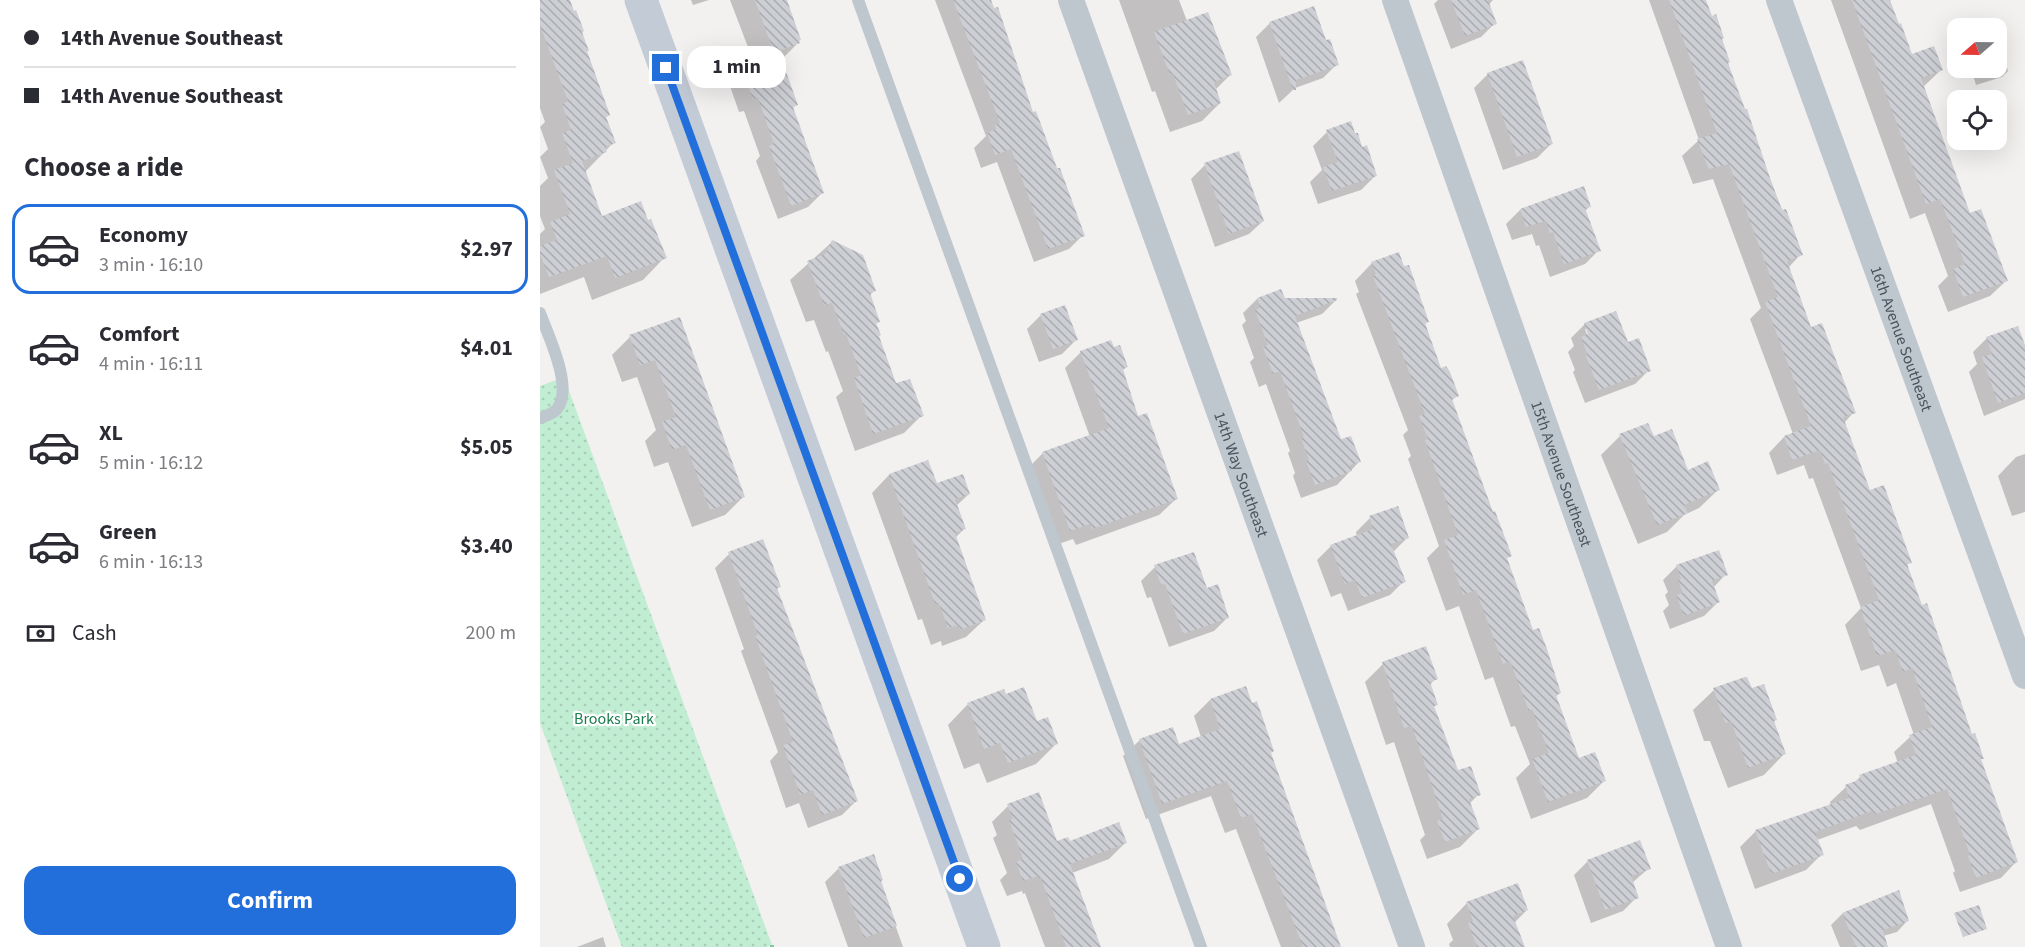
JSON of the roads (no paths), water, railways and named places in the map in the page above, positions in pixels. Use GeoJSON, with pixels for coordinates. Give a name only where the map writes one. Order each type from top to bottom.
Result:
{"type":"FeatureCollection","features":[{"type":"Feature","properties":{"kind":"street"},"geometry":{"type":"LineString","coordinates":[[641,0],[984,947]]}},
{"type":"Feature","properties":{"kind":"street","name":"14th Way Southeast"},"geometry":{"type":"LineString","coordinates":[[1071,0],[1412,947]]}},
{"type":"Feature","properties":{"kind":"street","name":"15th Avenue Southeast"},"geometry":{"type":"LineString","coordinates":[[1395,0],[1729,947]]}},
{"type":"Feature","properties":{"kind":"street","name":"16th Avenue Southeast"},"geometry":{"type":"LineString","coordinates":[[1779,0],[2025,676]]}},
{"type":"Feature","properties":{"kind":"lane"},"geometry":{"type":"LineString","coordinates":[[858,0],[1201,947]]}},
{"type":"Feature","properties":{"kind":"lane"},"geometry":{"type":"LineString","coordinates":[[540,313],[561,371],[563,389],[559,406],[555,412],[540,418]]}},
{"type":"Feature","properties":{"kind":"park label","name":"Brooks Park"},"geometry":{"type":"Point","coordinates":[614,718]}}]}
